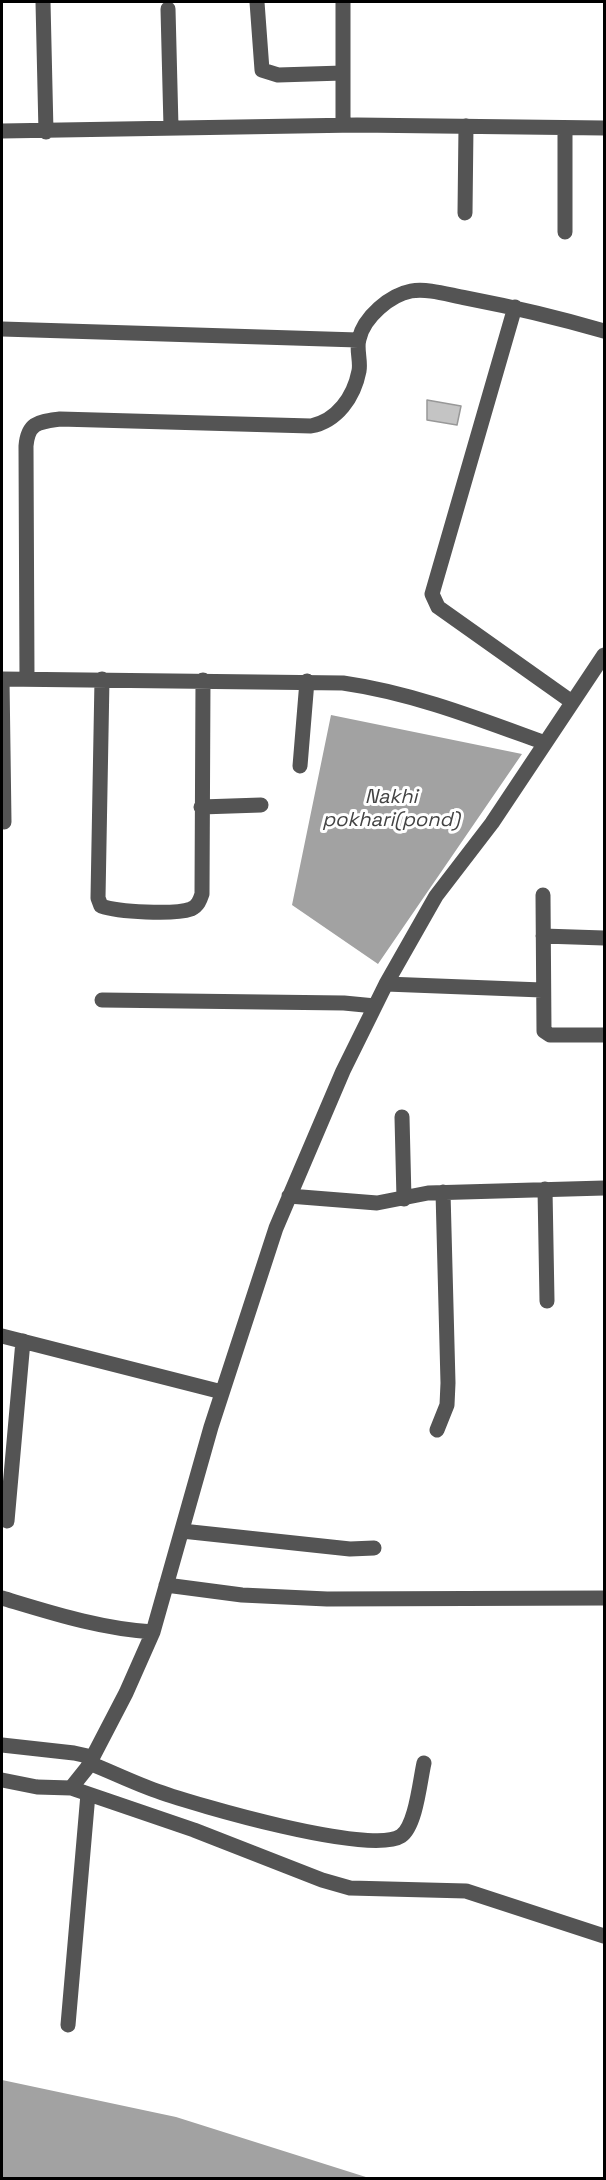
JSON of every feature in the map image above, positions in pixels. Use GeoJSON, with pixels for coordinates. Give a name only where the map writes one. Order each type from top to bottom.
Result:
{"type":"FeatureCollection","features":[{"type":"Feature","properties":{"kind":"street"},"geometry":{"type":"LineString","coordinates":[[43,2],[46,132]]}},
{"type":"Feature","properties":{"kind":"street"},"geometry":{"type":"LineString","coordinates":[[257,2],[262,70],[278,75],[343,74]]}},
{"type":"Feature","properties":{"kind":"street"},"geometry":{"type":"LineString","coordinates":[[343,2],[343,125]]}},
{"type":"Feature","properties":{"kind":"street"},"geometry":{"type":"LineString","coordinates":[[168,9],[171,127]]}},
{"type":"Feature","properties":{"kind":"street"},"geometry":{"type":"LineString","coordinates":[[2,131],[343,125],[604,128]]}},
{"type":"Feature","properties":{"kind":"street"},"geometry":{"type":"LineString","coordinates":[[465,213],[466,126]]}},
{"type":"Feature","properties":{"kind":"street"},"geometry":{"type":"LineString","coordinates":[[565,232],[566,128]]}},
{"type":"Feature","properties":{"kind":"street"},"geometry":{"type":"LineString","coordinates":[[27,679],[26,446],[30,428],[36,422],[60,419],[311,426],[324,423],[343,406],[353,390],[360,369],[358,340],[364,326],[395,296],[413,291],[515,307],[604,331]]}},
{"type":"Feature","properties":{"kind":"street"},"geometry":{"type":"LineString","coordinates":[[515,307],[432,594],[438,607],[572,702]]}},
{"type":"Feature","properties":{"kind":"street"},"geometry":{"type":"LineString","coordinates":[[2,329],[358,340]]}},
{"type":"Feature","properties":{"kind":"street"},"geometry":{"type":"LineString","coordinates":[[84,1771],[126,1693],[153,1632],[222,1392],[276,1228],[343,1071],[386,984],[436,896],[492,824],[604,655]]}},
{"type":"Feature","properties":{"kind":"street"},"geometry":{"type":"LineString","coordinates":[[4,822],[2,679],[307,681],[375,687],[432,703],[545,743]]}},
{"type":"Feature","properties":{"kind":"street"},"geometry":{"type":"LineString","coordinates":[[102,680],[98,880],[101,906],[111,910],[172,911],[193,909],[200,902],[203,680]]}},
{"type":"Feature","properties":{"kind":"street"},"geometry":{"type":"LineString","coordinates":[[300,766],[307,681]]}},
{"type":"Feature","properties":{"kind":"street"},"geometry":{"type":"LineString","coordinates":[[201,807],[261,805]]}},
{"type":"Feature","properties":{"kind":"street"},"geometry":{"type":"LineString","coordinates":[[543,895],[544,1032],[550,1035],[604,1035]]}},
{"type":"Feature","properties":{"kind":"street"},"geometry":{"type":"LineString","coordinates":[[543,936],[604,938]]}},
{"type":"Feature","properties":{"kind":"street"},"geometry":{"type":"LineString","coordinates":[[386,984],[542,990]]}},
{"type":"Feature","properties":{"kind":"street"},"geometry":{"type":"LineString","coordinates":[[102,1000],[344,1003],[375,1006]]}},
{"type":"Feature","properties":{"kind":"street"},"geometry":{"type":"LineString","coordinates":[[402,1117],[404,1199]]}},
{"type":"Feature","properties":{"kind":"street"},"geometry":{"type":"LineString","coordinates":[[289,1196],[377,1203],[443,1192],[604,1188]]}},
{"type":"Feature","properties":{"kind":"street"},"geometry":{"type":"LineString","coordinates":[[545,1189],[547,1301]]}},
{"type":"Feature","properties":{"kind":"street"},"geometry":{"type":"LineString","coordinates":[[437,1430],[447,1405],[448,1383],[443,1192]]}},
{"type":"Feature","properties":{"kind":"street"},"geometry":{"type":"LineString","coordinates":[[2,1336],[222,1392]]}},
{"type":"Feature","properties":{"kind":"street"},"geometry":{"type":"LineString","coordinates":[[7,1521],[23,1341]]}},
{"type":"Feature","properties":{"kind":"street"},"geometry":{"type":"LineString","coordinates":[[182,1531],[329,1547],[374,1548]]}},
{"type":"Feature","properties":{"kind":"street"},"geometry":{"type":"LineString","coordinates":[[166,1584],[242,1595],[327,1599],[604,1598]]}},
{"type":"Feature","properties":{"kind":"street"},"geometry":{"type":"LineString","coordinates":[[2,1598],[125,1630],[153,1632]]}},
{"type":"Feature","properties":{"kind":"street"},"geometry":{"type":"LineString","coordinates":[[2,1745],[75,1753],[84,1771],[88,1794],[68,2025]]}},
{"type":"Feature","properties":{"kind":"street"},"geometry":{"type":"LineString","coordinates":[[2,1780],[37,1787],[84,1771],[239,1815],[330,1836],[374,1842],[391,1841],[403,1835],[411,1824],[424,1763]]}},
{"type":"Feature","properties":{"kind":"street"},"geometry":{"type":"LineString","coordinates":[[88,1794],[194,1830],[331,1883],[350,1888],[466,1891],[604,1936]]}},
{"type":"Feature","properties":{"kind":"water","name":"Nakhi pokhari(pond)"},"geometry":{"type":"Polygon","coordinates":[[[331,715],[522,754],[378,964],[292,905],[331,715]]]}},
{"type":"Feature","properties":{"kind":"water"},"geometry":{"type":"Polygon","coordinates":[[[2,2080],[176,2117],[369,2178],[2,2178],[2,2080]]]}},
{"type":"Feature","properties":{"kind":"building"},"geometry":{"type":"Polygon","coordinates":[[[427,400],[461,406],[457,425],[427,420],[427,400]]]}}]}
